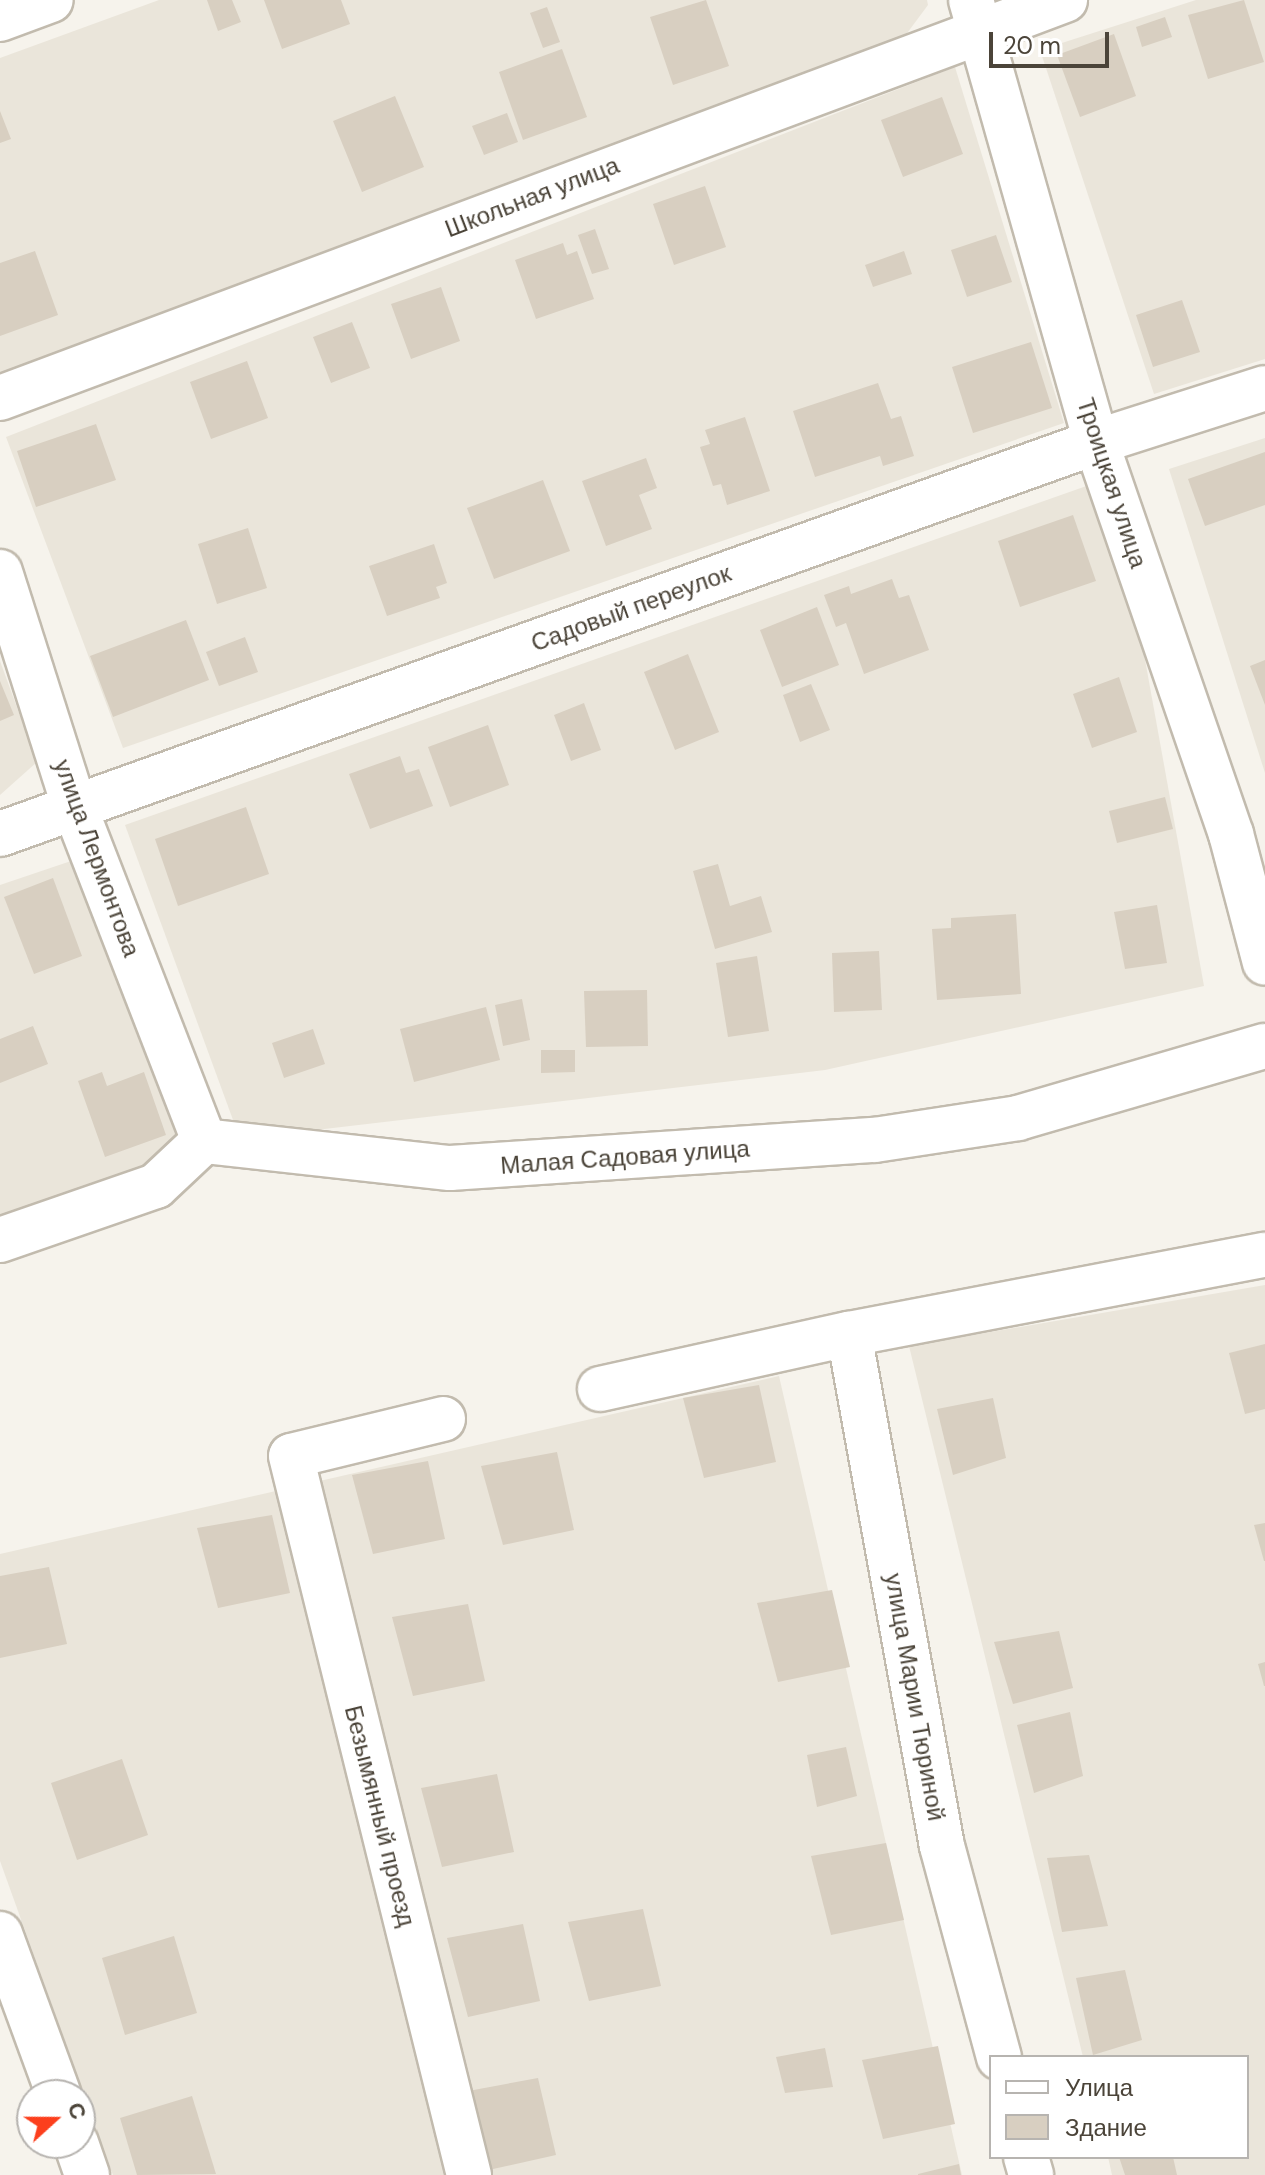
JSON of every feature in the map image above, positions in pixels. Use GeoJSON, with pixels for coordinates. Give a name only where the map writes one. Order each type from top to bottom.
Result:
{"type":"FeatureCollection","features":[{"type":"Feature","properties":{"kind":"street"},"geometry":{"type":"LineString","coordinates":[[0,19],[51,0]]}},
{"type":"Feature","properties":{"kind":"street","name":"Школьная улица"},"geometry":{"type":"LineString","coordinates":[[0,398],[976,14],[1065,0]]}},
{"type":"Feature","properties":{"kind":"street","name":"Троицкая улица"},"geometry":{"type":"LineString","coordinates":[[976,14],[1096,442],[1231,834],[1265,963]]}},
{"type":"Feature","properties":{"kind":"street","name":"Садовый переулок"},"geometry":{"type":"LineString","coordinates":[[0,834],[1096,442],[1265,388]]}},
{"type":"Feature","properties":{"kind":"street","name":"улица Лермонтова"},"geometry":{"type":"LineString","coordinates":[[0,572],[75,808],[204,1141]]}},
{"type":"Feature","properties":{"kind":"street","name":"Малая Садовая улица"},"geometry":{"type":"LineString","coordinates":[[204,1141],[450,1168],[875,1140],[1018,1118],[1265,1046]]}},
{"type":"Feature","properties":{"kind":"street"},"geometry":{"type":"LineString","coordinates":[[0,1240],[156,1186],[204,1141]]}},
{"type":"Feature","properties":{"kind":"street"},"geometry":{"type":"LineString","coordinates":[[600,1389],[849,1334],[1265,1255]]}},
{"type":"Feature","properties":{"kind":"street","name":"улица Марии Тюриной"},"geometry":{"type":"LineString","coordinates":[[849,1334],[942,1846],[998,2055]]}},
{"type":"Feature","properties":{"kind":"street","name":"Безымянный проезд"},"geometry":{"type":"LineString","coordinates":[[443,1419],[291,1456],[469,2175]]}},
{"type":"Feature","properties":{"kind":"street"},"geometry":{"type":"LineString","coordinates":[[0,1934],[53,2079]]}},
{"type":"Feature","properties":{"kind":"shaded area"},"geometry":{"type":"Polygon","coordinates":[[[159,0],[927,0],[928,5],[902,40],[0,377],[0,58],[159,0]]]}},
{"type":"Feature","properties":{"kind":"shaded area"},"geometry":{"type":"Polygon","coordinates":[[[1196,0],[1265,0],[1265,359],[1154,394],[1040,50],[1196,0]]]}},
{"type":"Feature","properties":{"kind":"shaded area"},"geometry":{"type":"Polygon","coordinates":[[[955,67],[1064,423],[123,748],[6,437],[955,67]]]}},
{"type":"Feature","properties":{"kind":"shaded area"},"geometry":{"type":"Polygon","coordinates":[[[1265,438],[1265,773],[1169,469],[1265,438]]]}},
{"type":"Feature","properties":{"kind":"shaded area"},"geometry":{"type":"Polygon","coordinates":[[[1112,477],[1204,986],[825,1070],[240,1139],[125,825],[1112,477]]]}},
{"type":"Feature","properties":{"kind":"shaded area"},"geometry":{"type":"Polygon","coordinates":[[[0,661],[37,762],[0,795],[0,661]]]}},
{"type":"Feature","properties":{"kind":"shaded area"},"geometry":{"type":"Polygon","coordinates":[[[74,860],[184,1154],[0,1226],[0,885],[74,860]]]}},
{"type":"Feature","properties":{"kind":"shaded area"},"geometry":{"type":"Polygon","coordinates":[[[1265,1285],[1265,2175],[1112,2175],[1108,2159],[1249,2159],[1249,2055],[1083,2055],[909,1346],[1265,1285]]]}},
{"type":"Feature","properties":{"kind":"shaded area"},"geometry":{"type":"Polygon","coordinates":[[[779,1376],[962,2175],[113,2175],[96,2128],[96,2079],[78,2079],[0,1861],[0,1554],[779,1376]]]}},
{"type":"Feature","properties":{"kind":"building"},"geometry":{"type":"Polygon","coordinates":[[[207,0],[232,0],[241,22],[218,31],[207,0]]]}},
{"type":"Feature","properties":{"kind":"building"},"geometry":{"type":"Polygon","coordinates":[[[264,0],[341,0],[350,24],[282,49],[264,0]]]}},
{"type":"Feature","properties":{"kind":"building"},"geometry":{"type":"Polygon","coordinates":[[[706,0],[729,66],[673,85],[650,17],[706,0]]]}},
{"type":"Feature","properties":{"kind":"building"},"geometry":{"type":"Polygon","coordinates":[[[1244,0],[1264,62],[1208,79],[1188,15],[1244,0]]]}},
{"type":"Feature","properties":{"kind":"building"},"geometry":{"type":"Polygon","coordinates":[[[547,7],[560,42],[543,48],[530,13],[547,7]]]}},
{"type":"Feature","properties":{"kind":"building"},"geometry":{"type":"Polygon","coordinates":[[[1165,17],[1172,37],[1142,47],[1136,27],[1165,17]]]}},
{"type":"Feature","properties":{"kind":"building"},"geometry":{"type":"Polygon","coordinates":[[[1114,34],[1136,96],[1080,117],[1057,55],[1114,34]]]}},
{"type":"Feature","properties":{"kind":"building"},"geometry":{"type":"Polygon","coordinates":[[[562,49],[587,117],[523,140],[499,72],[562,49]]]}},
{"type":"Feature","properties":{"kind":"building"},"geometry":{"type":"Polygon","coordinates":[[[395,96],[424,167],[362,192],[333,121],[395,96]]]}},
{"type":"Feature","properties":{"kind":"building"},"geometry":{"type":"Polygon","coordinates":[[[942,97],[963,154],[903,177],[881,120],[942,97]]]}},
{"type":"Feature","properties":{"kind":"building"},"geometry":{"type":"Polygon","coordinates":[[[0,111],[11,139],[0,143],[0,111]]]}},
{"type":"Feature","properties":{"kind":"building"},"geometry":{"type":"Polygon","coordinates":[[[507,113],[518,142],[484,155],[472,126],[507,113]]]}},
{"type":"Feature","properties":{"kind":"building"},"geometry":{"type":"Polygon","coordinates":[[[705,186],[726,247],[674,265],[653,204],[705,186]]]}},
{"type":"Feature","properties":{"kind":"building"},"geometry":{"type":"Polygon","coordinates":[[[595,229],[609,269],[592,274],[578,235],[595,229]]]}},
{"type":"Feature","properties":{"kind":"building"},"geometry":{"type":"Polygon","coordinates":[[[996,235],[1012,282],[967,297],[951,250],[996,235]]]}},
{"type":"Feature","properties":{"kind":"building"},"geometry":{"type":"Polygon","coordinates":[[[563,243],[567,255],[577,251],[594,299],[536,319],[515,260],[563,243]]]}},
{"type":"Feature","properties":{"kind":"building"},"geometry":{"type":"Polygon","coordinates":[[[35,251],[58,315],[0,336],[0,263],[35,251]]]}},
{"type":"Feature","properties":{"kind":"building"},"geometry":{"type":"Polygon","coordinates":[[[904,251],[912,274],[873,287],[865,265],[904,251]]]}},
{"type":"Feature","properties":{"kind":"building"},"geometry":{"type":"Polygon","coordinates":[[[441,287],[460,341],[411,359],[391,304],[441,287]]]}},
{"type":"Feature","properties":{"kind":"building"},"geometry":{"type":"Polygon","coordinates":[[[1182,300],[1200,352],[1153,367],[1136,315],[1182,300]]]}},
{"type":"Feature","properties":{"kind":"building"},"geometry":{"type":"Polygon","coordinates":[[[352,322],[370,368],[331,383],[313,337],[352,322]]]}},
{"type":"Feature","properties":{"kind":"building"},"geometry":{"type":"Polygon","coordinates":[[[1031,342],[1052,408],[973,433],[952,367],[1031,342]]]}},
{"type":"Feature","properties":{"kind":"building"},"geometry":{"type":"Polygon","coordinates":[[[247,361],[268,418],[211,439],[190,382],[247,361]]]}},
{"type":"Feature","properties":{"kind":"building"},"geometry":{"type":"Polygon","coordinates":[[[878,383],[891,419],[901,416],[914,456],[883,466],[880,456],[815,477],[793,411],[878,383]]]}},
{"type":"Feature","properties":{"kind":"building"},"geometry":{"type":"Polygon","coordinates":[[[745,417],[770,491],[727,505],[721,484],[713,486],[700,447],[710,444],[705,430],[745,417]]]}},
{"type":"Feature","properties":{"kind":"building"},"geometry":{"type":"Polygon","coordinates":[[[96,424],[116,480],[36,507],[17,451],[96,424]]]}},
{"type":"Feature","properties":{"kind":"building"},"geometry":{"type":"Polygon","coordinates":[[[1265,452],[1265,505],[1205,526],[1188,479],[1265,452]]]}},
{"type":"Feature","properties":{"kind":"building"},"geometry":{"type":"Polygon","coordinates":[[[646,458],[657,488],[639,495],[652,529],[606,546],[582,481],[646,458]]]}},
{"type":"Feature","properties":{"kind":"building"},"geometry":{"type":"Polygon","coordinates":[[[543,480],[570,551],[494,579],[467,508],[543,480]]]}},
{"type":"Feature","properties":{"kind":"building"},"geometry":{"type":"Polygon","coordinates":[[[1073,515],[1096,581],[1020,607],[998,541],[1073,515]]]}},
{"type":"Feature","properties":{"kind":"building"},"geometry":{"type":"Polygon","coordinates":[[[248,528],[267,588],[217,604],[198,544],[248,528]]]}},
{"type":"Feature","properties":{"kind":"building"},"geometry":{"type":"Polygon","coordinates":[[[434,544],[447,583],[436,587],[440,598],[387,616],[369,566],[434,544]]]}},
{"type":"Feature","properties":{"kind":"building"},"geometry":{"type":"Polygon","coordinates":[[[892,579],[899,598],[909,595],[929,650],[864,674],[846,623],[836,627],[824,595],[849,586],[851,594],[892,579]]]}},
{"type":"Feature","properties":{"kind":"building"},"geometry":{"type":"Polygon","coordinates":[[[817,607],[839,665],[782,687],[760,630],[817,607]]]}},
{"type":"Feature","properties":{"kind":"building"},"geometry":{"type":"Polygon","coordinates":[[[186,620],[209,680],[113,717],[90,656],[186,620]]]}},
{"type":"Feature","properties":{"kind":"building"},"geometry":{"type":"Polygon","coordinates":[[[245,637],[258,672],[219,686],[206,652],[245,637]]]}},
{"type":"Feature","properties":{"kind":"building"},"geometry":{"type":"Polygon","coordinates":[[[688,654],[719,732],[675,750],[644,672],[688,654]]]}},
{"type":"Feature","properties":{"kind":"building"},"geometry":{"type":"Polygon","coordinates":[[[1265,660],[1265,705],[1250,666],[1265,660]]]}},
{"type":"Feature","properties":{"kind":"building"},"geometry":{"type":"Polygon","coordinates":[[[1119,677],[1137,732],[1092,748],[1073,694],[1119,677]]]}},
{"type":"Feature","properties":{"kind":"building"},"geometry":{"type":"Polygon","coordinates":[[[0,681],[14,715],[0,721],[0,681]]]}},
{"type":"Feature","properties":{"kind":"building"},"geometry":{"type":"Polygon","coordinates":[[[811,684],[830,730],[800,742],[783,695],[811,684]]]}},
{"type":"Feature","properties":{"kind":"building"},"geometry":{"type":"Polygon","coordinates":[[[584,703],[601,750],[571,761],[554,715],[584,703]]]}},
{"type":"Feature","properties":{"kind":"building"},"geometry":{"type":"Polygon","coordinates":[[[488,725],[509,785],[450,807],[428,747],[488,725]]]}},
{"type":"Feature","properties":{"kind":"building"},"geometry":{"type":"Polygon","coordinates":[[[400,756],[406,773],[419,769],[433,806],[370,829],[349,774],[400,756]]]}},
{"type":"Feature","properties":{"kind":"building"},"geometry":{"type":"Polygon","coordinates":[[[1165,797],[1173,829],[1117,843],[1109,811],[1165,797]]]}},
{"type":"Feature","properties":{"kind":"building"},"geometry":{"type":"Polygon","coordinates":[[[246,807],[269,874],[178,906],[155,839],[246,807]]]}},
{"type":"Feature","properties":{"kind":"building"},"geometry":{"type":"Polygon","coordinates":[[[718,864],[730,906],[761,896],[772,932],[715,949],[693,871],[718,864]]]}},
{"type":"Feature","properties":{"kind":"building"},"geometry":{"type":"Polygon","coordinates":[[[53,878],[82,956],[34,974],[4,897],[53,878]]]}},
{"type":"Feature","properties":{"kind":"building"},"geometry":{"type":"Polygon","coordinates":[[[1157,905],[1167,963],[1125,969],[1114,912],[1157,905]]]}},
{"type":"Feature","properties":{"kind":"building"},"geometry":{"type":"Polygon","coordinates":[[[1016,914],[1021,994],[937,1000],[932,929],[951,928],[951,918],[1016,914]]]}},
{"type":"Feature","properties":{"kind":"building"},"geometry":{"type":"Polygon","coordinates":[[[879,951],[882,1010],[834,1012],[832,953],[879,951]]]}},
{"type":"Feature","properties":{"kind":"building"},"geometry":{"type":"Polygon","coordinates":[[[757,956],[769,1031],[728,1037],[716,963],[757,956]]]}},
{"type":"Feature","properties":{"kind":"building"},"geometry":{"type":"Polygon","coordinates":[[[647,990],[648,1046],[586,1047],[584,991],[647,990]]]}},
{"type":"Feature","properties":{"kind":"building"},"geometry":{"type":"Polygon","coordinates":[[[522,999],[530,1040],[503,1046],[495,1005],[522,999]]]}},
{"type":"Feature","properties":{"kind":"building"},"geometry":{"type":"Polygon","coordinates":[[[486,1007],[500,1060],[414,1082],[400,1029],[486,1007]]]}},
{"type":"Feature","properties":{"kind":"building"},"geometry":{"type":"Polygon","coordinates":[[[33,1026],[48,1064],[0,1083],[0,1039],[33,1026]]]}},
{"type":"Feature","properties":{"kind":"building"},"geometry":{"type":"Polygon","coordinates":[[[313,1029],[325,1064],[284,1078],[272,1043],[313,1029]]]}},
{"type":"Feature","properties":{"kind":"building"},"geometry":{"type":"Polygon","coordinates":[[[541,1050],[575,1050],[575,1072],[541,1073],[541,1050]]]}},
{"type":"Feature","properties":{"kind":"building"},"geometry":{"type":"Polygon","coordinates":[[[102,1072],[107,1086],[144,1072],[166,1135],[105,1157],[78,1081],[102,1072]]]}},
{"type":"Feature","properties":{"kind":"building"},"geometry":{"type":"Polygon","coordinates":[[[1265,1344],[1265,1409],[1245,1414],[1229,1353],[1265,1344]]]}},
{"type":"Feature","properties":{"kind":"building"},"geometry":{"type":"Polygon","coordinates":[[[759,1385],[776,1462],[704,1478],[683,1398],[759,1385]]]}},
{"type":"Feature","properties":{"kind":"building"},"geometry":{"type":"Polygon","coordinates":[[[993,1398],[1006,1458],[953,1475],[937,1409],[993,1398]]]}},
{"type":"Feature","properties":{"kind":"building"},"geometry":{"type":"Polygon","coordinates":[[[557,1452],[574,1530],[503,1545],[481,1466],[557,1452]]]}},
{"type":"Feature","properties":{"kind":"building"},"geometry":{"type":"Polygon","coordinates":[[[428,1461],[445,1539],[373,1554],[352,1475],[428,1461]]]}},
{"type":"Feature","properties":{"kind":"building"},"geometry":{"type":"Polygon","coordinates":[[[272,1515],[290,1593],[218,1608],[197,1528],[272,1515]]]}},
{"type":"Feature","properties":{"kind":"building"},"geometry":{"type":"Polygon","coordinates":[[[1265,1523],[1265,1561],[1264,1561],[1254,1525],[1265,1523]]]}},
{"type":"Feature","properties":{"kind":"building"},"geometry":{"type":"Polygon","coordinates":[[[49,1567],[67,1644],[0,1658],[0,1576],[49,1567]]]}},
{"type":"Feature","properties":{"kind":"building"},"geometry":{"type":"Polygon","coordinates":[[[832,1590],[850,1667],[778,1682],[757,1603],[832,1590]]]}},
{"type":"Feature","properties":{"kind":"building"},"geometry":{"type":"Polygon","coordinates":[[[468,1604],[485,1681],[413,1696],[392,1617],[468,1604]]]}},
{"type":"Feature","properties":{"kind":"building"},"geometry":{"type":"Polygon","coordinates":[[[1059,1631],[1073,1688],[1013,1704],[994,1642],[1059,1631]]]}},
{"type":"Feature","properties":{"kind":"building"},"geometry":{"type":"Polygon","coordinates":[[[1265,1662],[1265,1686],[1264,1686],[1258,1664],[1265,1662]]]}},
{"type":"Feature","properties":{"kind":"building"},"geometry":{"type":"Polygon","coordinates":[[[1070,1712],[1083,1776],[1034,1793],[1017,1725],[1070,1712]]]}},
{"type":"Feature","properties":{"kind":"building"},"geometry":{"type":"Polygon","coordinates":[[[846,1747],[857,1796],[817,1807],[807,1755],[846,1747]]]}},
{"type":"Feature","properties":{"kind":"building"},"geometry":{"type":"Polygon","coordinates":[[[122,1759],[148,1835],[77,1860],[51,1783],[122,1759]]]}},
{"type":"Feature","properties":{"kind":"building"},"geometry":{"type":"Polygon","coordinates":[[[497,1774],[514,1852],[442,1867],[421,1788],[497,1774]]]}},
{"type":"Feature","properties":{"kind":"building"},"geometry":{"type":"Polygon","coordinates":[[[886,1843],[904,1920],[831,1935],[811,1856],[886,1843]]]}},
{"type":"Feature","properties":{"kind":"building"},"geometry":{"type":"Polygon","coordinates":[[[1089,1855],[1108,1926],[1062,1932],[1047,1858],[1089,1855]]]}},
{"type":"Feature","properties":{"kind":"building"},"geometry":{"type":"Polygon","coordinates":[[[643,1909],[661,1986],[589,2001],[568,1922],[643,1909]]]}},
{"type":"Feature","properties":{"kind":"building"},"geometry":{"type":"Polygon","coordinates":[[[523,1924],[540,2001],[468,2017],[447,1938],[523,1924]]]}},
{"type":"Feature","properties":{"kind":"building"},"geometry":{"type":"Polygon","coordinates":[[[174,1936],[197,2013],[125,2035],[102,1958],[174,1936]]]}},
{"type":"Feature","properties":{"kind":"building"},"geometry":{"type":"Polygon","coordinates":[[[1125,1970],[1142,2040],[1093,2055],[1076,1978],[1125,1970]]]}},
{"type":"Feature","properties":{"kind":"building"},"geometry":{"type":"Polygon","coordinates":[[[938,2046],[955,2124],[883,2139],[862,2060],[938,2046]]]}},
{"type":"Feature","properties":{"kind":"building"},"geometry":{"type":"Polygon","coordinates":[[[825,2048],[833,2087],[785,2093],[776,2057],[825,2048]]]}},
{"type":"Feature","properties":{"kind":"building"},"geometry":{"type":"Polygon","coordinates":[[[538,2078],[556,2155],[484,2171],[463,2092],[538,2078]]]}},
{"type":"Feature","properties":{"kind":"building"},"geometry":{"type":"Polygon","coordinates":[[[192,2096],[216,2174],[137,2175],[120,2118],[192,2096]]]}},
{"type":"Feature","properties":{"kind":"building"},"geometry":{"type":"Polygon","coordinates":[[[1120,2159],[1173,2159],[1177,2175],[1125,2175],[1120,2159]]]}},
{"type":"Feature","properties":{"kind":"building"},"geometry":{"type":"Polygon","coordinates":[[[959,2164],[961,2175],[918,2175],[918,2174],[959,2164]]]}}]}
